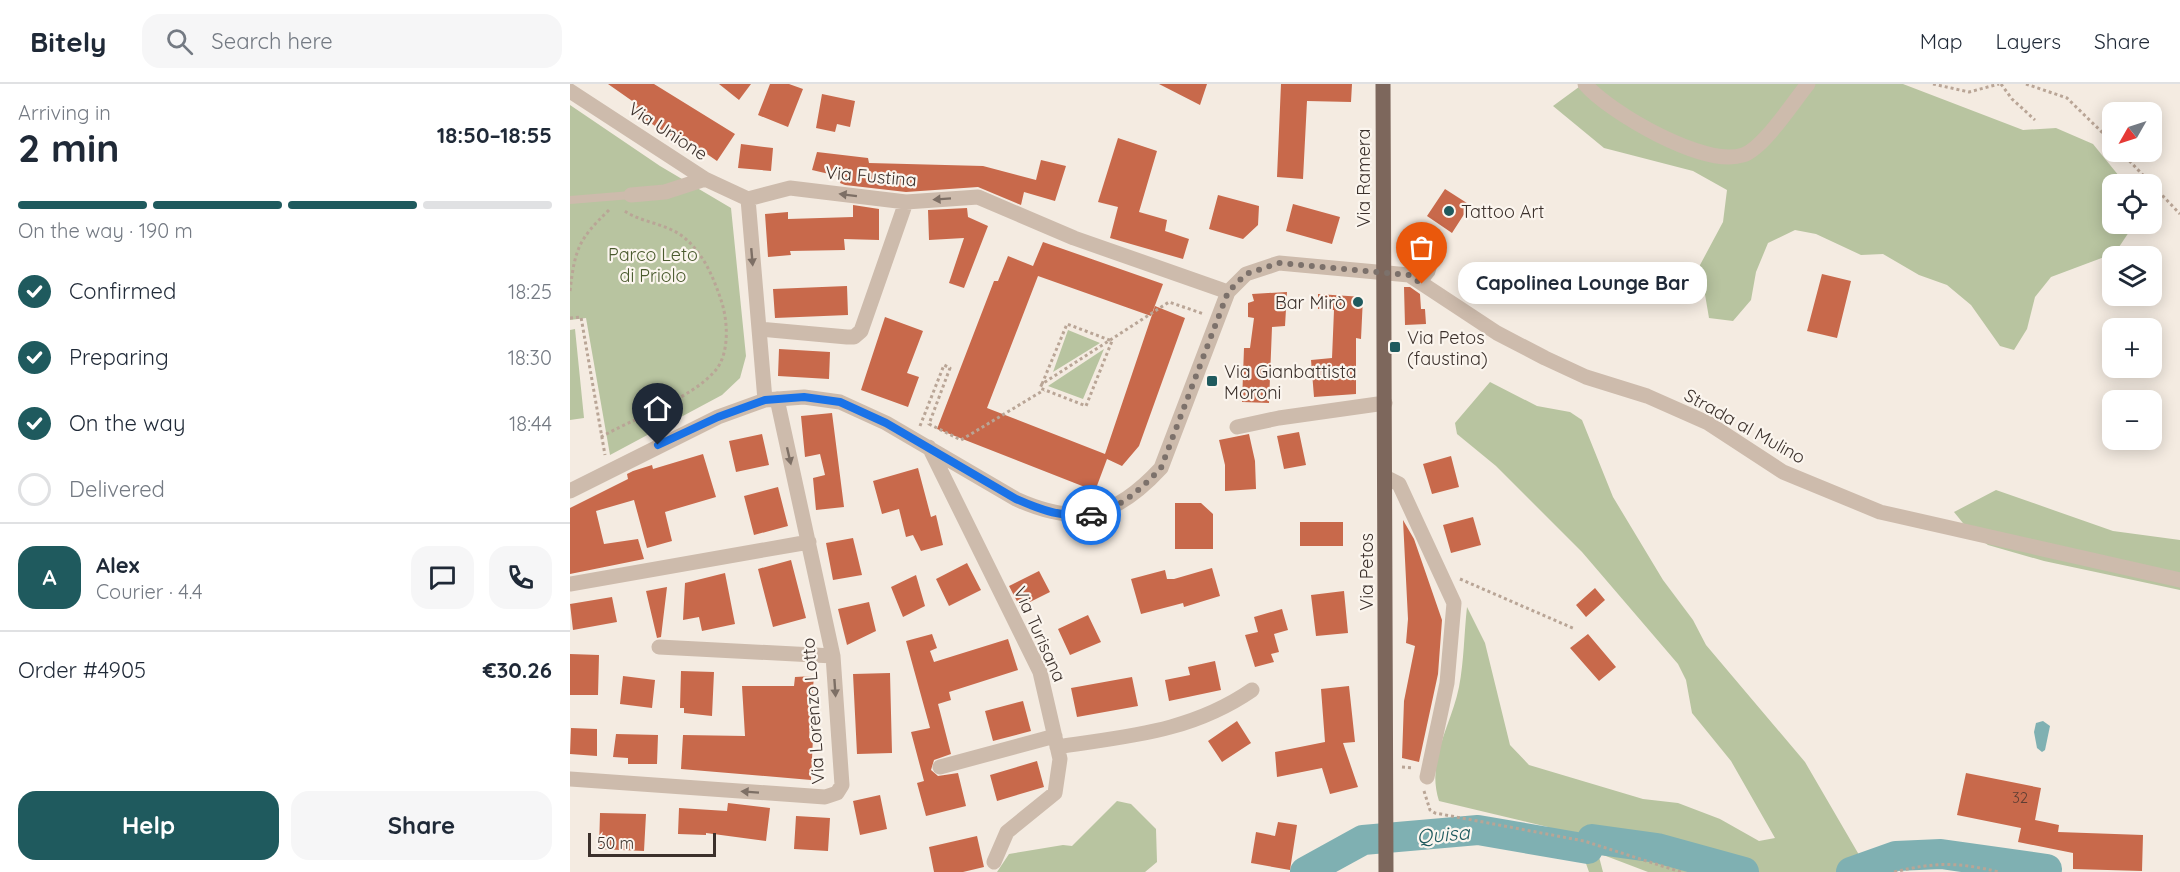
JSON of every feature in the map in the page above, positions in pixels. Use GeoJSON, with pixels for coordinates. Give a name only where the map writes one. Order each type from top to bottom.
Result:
{"type":"FeatureCollection","features":[{"type":"Feature","properties":{"kind":"main road","name":"Via Ramera"},"geometry":{"type":"LineString","coordinates":[[1382,272],[1383,84]]}},
{"type":"Feature","properties":{"kind":"main road","name":"Via Petos"},"geometry":{"type":"LineString","coordinates":[[1382,272],[1385,403],[1386,872]]}},
{"type":"Feature","properties":{"kind":"street"},"geometry":{"type":"LineString","coordinates":[[1585,84],[1618,112],[1663,138],[1719,156],[1743,155],[1759,143],[1808,84]]}},
{"type":"Feature","properties":{"kind":"street","name":"Via Unione"},"geometry":{"type":"LineString","coordinates":[[570,91],[705,179],[747,199]]}},
{"type":"Feature","properties":{"kind":"street"},"geometry":{"type":"LineString","coordinates":[[631,195],[665,192],[705,179]]}},
{"type":"Feature","properties":{"kind":"street","name":"Via Fustina"},"geometry":{"type":"LineString","coordinates":[[747,199],[790,188],[906,202],[978,197],[1074,238],[1228,292]]}},
{"type":"Feature","properties":{"kind":"street"},"geometry":{"type":"LineString","coordinates":[[747,199],[759,329],[771,399]]}},
{"type":"Feature","properties":{"kind":"street"},"geometry":{"type":"LineString","coordinates":[[759,329],[847,338],[854,337],[861,331],[906,202]]}},
{"type":"Feature","properties":{"kind":"street"},"geometry":{"type":"LineString","coordinates":[[570,490],[718,417],[771,399],[804,397],[840,402],[915,439],[1016,499],[1038,509],[1077,516],[1094,514],[1118,505],[1141,490],[1161,468],[1228,292],[1246,274],[1279,263],[1382,272]]}},
{"type":"Feature","properties":{"kind":"street","name":"Strada al Mulino"},"geometry":{"type":"LineString","coordinates":[[1382,272],[1409,275],[1497,333],[1545,358],[1586,377],[1647,396],[1708,423],[1783,472],[1880,512],[2180,580]]}},
{"type":"Feature","properties":{"kind":"street","name":"Via Lorenzo Lotto"},"geometry":{"type":"LineString","coordinates":[[570,779],[825,797],[837,793],[842,785],[833,656],[809,542],[771,399]]}},
{"type":"Feature","properties":{"kind":"street"},"geometry":{"type":"LineString","coordinates":[[1237,427],[1279,418],[1385,403]]}},
{"type":"Feature","properties":{"kind":"street","name":"Via Turisana"},"geometry":{"type":"LineString","coordinates":[[929,447],[1040,672],[1060,759],[1055,793],[1007,832],[994,862]]}},
{"type":"Feature","properties":{"kind":"street"},"geometry":{"type":"LineString","coordinates":[[1385,477],[1399,484],[1454,603],[1447,683],[1427,777]]}},
{"type":"Feature","properties":{"kind":"street"},"geometry":{"type":"LineString","coordinates":[[570,584],[809,542]]}},
{"type":"Feature","properties":{"kind":"street"},"geometry":{"type":"LineString","coordinates":[[659,647],[833,656]]}},
{"type":"Feature","properties":{"kind":"street"},"geometry":{"type":"LineString","coordinates":[[940,767],[1056,741],[1176,727],[1212,714],[1252,690]]}},
{"type":"Feature","properties":{"kind":"lane"},"geometry":{"type":"LineString","coordinates":[[570,200],[631,195]]}},
{"type":"Feature","properties":{"kind":"lane"},"geometry":{"type":"LineString","coordinates":[[1422,284],[1431,273],[1436,257]]}},
{"type":"Feature","properties":{"kind":"path"},"geometry":{"type":"LineString","coordinates":[[1933,84],[1970,92],[2000,84],[2012,99],[2035,120]]}},
{"type":"Feature","properties":{"kind":"path"},"geometry":{"type":"LineString","coordinates":[[2026,84],[2067,98],[2102,132]]}},
{"type":"Feature","properties":{"kind":"path"},"geometry":{"type":"LineString","coordinates":[[2131,162],[2180,214]]}},
{"type":"Feature","properties":{"kind":"path"},"geometry":{"type":"LineString","coordinates":[[570,291],[576,251],[587,231],[615,204],[631,215],[663,224],[688,240],[706,263],[723,306],[726,329],[725,348],[717,369],[674,399],[602,437]]}},
{"type":"Feature","properties":{"kind":"path"},"geometry":{"type":"LineString","coordinates":[[1042,384],[1169,302],[1217,319]]}},
{"type":"Feature","properties":{"kind":"path"},"geometry":{"type":"LineString","coordinates":[[570,318],[581,317],[609,470]]}},
{"type":"Feature","properties":{"kind":"path"},"geometry":{"type":"LineString","coordinates":[[1067,324],[1112,340],[1086,406],[1040,388],[1067,324]]}},
{"type":"Feature","properties":{"kind":"path"},"geometry":{"type":"LineString","coordinates":[[915,439],[944,365],[950,368],[929,424],[961,440],[1044,390]]}},
{"type":"Feature","properties":{"kind":"path"},"geometry":{"type":"LineString","coordinates":[[1444,580],[1460,579],[1575,629]]}},
{"type":"Feature","properties":{"kind":"path"},"geometry":{"type":"LineString","coordinates":[[1427,777],[1424,793],[1430,810],[1435,813],[1584,841],[1681,872]]}},
{"type":"Feature","properties":{"kind":"path"},"geometry":{"type":"LineString","coordinates":[[1894,872],[1927,864],[1960,863],[1999,872]]}},
{"type":"Feature","properties":{"kind":"green space"},"geometry":{"type":"Polygon","coordinates":[[[1583,84],[1903,84],[2023,130],[2056,128],[2093,144],[2102,155],[2102,162],[2108,162],[2117,174],[2102,174],[2102,234],[2128,234],[2120,246],[2102,246],[2102,258],[2051,277],[2035,297],[2027,329],[2014,350],[2000,346],[1971,305],[1947,285],[1919,275],[1883,254],[1861,255],[1816,234],[1795,230],[1768,243],[1756,272],[1751,300],[1733,321],[1709,318],[1700,265],[1723,222],[1727,190],[1693,171],[1604,148],[1553,106],[1583,84]]]}},
{"type":"Feature","properties":{"kind":"green space","name":"Parco Leto di Priolo"},"geometry":{"type":"Polygon","coordinates":[[[570,105],[660,166],[731,208],[746,356],[740,378],[722,395],[610,455],[586,318],[570,320],[570,105]]]}},
{"type":"Feature","properties":{"kind":"green space"},"geometry":{"type":"Polygon","coordinates":[[[575,329],[584,418],[570,420],[570,330],[575,329]]]}},
{"type":"Feature","properties":{"kind":"green space"},"geometry":{"type":"Polygon","coordinates":[[[1068,330],[1100,343],[1053,372],[1068,330]]]}},
{"type":"Feature","properties":{"kind":"green space"},"geometry":{"type":"Polygon","coordinates":[[[1104,349],[1083,399],[1048,386],[1104,349]]]}},
{"type":"Feature","properties":{"kind":"green space"},"geometry":{"type":"Polygon","coordinates":[[[1490,382],[1537,406],[1570,412],[1582,420],[1613,497],[1663,580],[1693,620],[1706,645],[1805,762],[1869,872],[1648,872],[1598,853],[1603,872],[1589,872],[1583,855],[1548,827],[1439,801],[1436,786],[1438,758],[1459,687],[1467,607],[1485,643],[1510,745],[1529,765],[1643,799],[1678,803],[1720,819],[1759,841],[1775,838],[1731,761],[1692,713],[1686,680],[1678,664],[1582,552],[1496,466],[1457,434],[1455,423],[1490,382]]]}},
{"type":"Feature","properties":{"kind":"green space"},"geometry":{"type":"Polygon","coordinates":[[[1996,490],[2113,531],[2180,540],[2180,590],[2044,561],[1988,545],[1971,533],[1954,512],[1996,490]]]}},
{"type":"Feature","properties":{"kind":"green space"},"geometry":{"type":"Polygon","coordinates":[[[1117,801],[1131,804],[1156,829],[1157,862],[1145,872],[997,872],[1009,854],[1063,845],[1072,846],[1117,801]]]}},
{"type":"Feature","properties":{"kind":"water"},"geometry":{"type":"Polygon","coordinates":[[[2043,721],[2050,726],[2045,750],[2042,752],[2037,748],[2034,732],[2036,723],[2043,721]]]}},
{"type":"Feature","properties":{"kind":"building"},"geometry":{"type":"Polygon","coordinates":[[[608,84],[654,84],[735,134],[717,161],[681,136],[679,141],[633,112],[638,105],[608,84]]]}},
{"type":"Feature","properties":{"kind":"building"},"geometry":{"type":"Polygon","coordinates":[[[719,84],[751,84],[739,100],[719,84]]]}},
{"type":"Feature","properties":{"kind":"building"},"geometry":{"type":"Polygon","coordinates":[[[770,84],[789,84],[803,89],[788,127],[758,115],[770,84]]]}},
{"type":"Feature","properties":{"kind":"building"},"geometry":{"type":"Polygon","coordinates":[[[1159,84],[1207,84],[1200,105],[1159,84]]]}},
{"type":"Feature","properties":{"kind":"building"},"geometry":{"type":"Polygon","coordinates":[[[1281,84],[1352,84],[1351,102],[1307,101],[1303,179],[1277,177],[1281,84]]]}},
{"type":"Feature","properties":{"kind":"building"},"geometry":{"type":"Polygon","coordinates":[[[822,94],[855,101],[850,127],[837,124],[835,132],[816,128],[822,94]]]}},
{"type":"Feature","properties":{"kind":"building"},"geometry":{"type":"Polygon","coordinates":[[[1118,138],[1157,151],[1139,212],[1167,220],[1165,231],[1189,239],[1183,259],[1110,238],[1118,207],[1098,202],[1118,138]]]}},
{"type":"Feature","properties":{"kind":"building"},"geometry":{"type":"Polygon","coordinates":[[[741,144],[773,148],[771,171],[738,168],[741,144]]]}},
{"type":"Feature","properties":{"kind":"building"},"geometry":{"type":"Polygon","coordinates":[[[817,152],[868,158],[869,163],[983,166],[1036,180],[1041,160],[1066,166],[1055,201],[1024,192],[1021,205],[978,187],[906,192],[845,185],[840,183],[842,177],[812,170],[817,152]]]}},
{"type":"Feature","properties":{"kind":"building","name":"Tattoo Art"},"geometry":{"type":"Polygon","coordinates":[[[1445,189],[1470,205],[1452,233],[1427,216],[1445,189]]]}},
{"type":"Feature","properties":{"kind":"building"},"geometry":{"type":"Polygon","coordinates":[[[1218,195],[1259,206],[1258,225],[1243,239],[1209,229],[1218,195]]]}},
{"type":"Feature","properties":{"kind":"building"},"geometry":{"type":"Polygon","coordinates":[[[1293,204],[1340,217],[1332,244],[1286,231],[1293,204]]]}},
{"type":"Feature","properties":{"kind":"building"},"geometry":{"type":"Polygon","coordinates":[[[853,205],[879,209],[879,240],[844,239],[845,250],[790,251],[791,255],[768,257],[765,214],[788,212],[788,219],[853,217],[853,205]]]}},
{"type":"Feature","properties":{"kind":"building"},"geometry":{"type":"Polygon","coordinates":[[[967,208],[968,217],[988,226],[964,288],[949,283],[964,238],[929,240],[928,210],[967,208]]]}},
{"type":"Feature","properties":{"kind":"building"},"geometry":{"type":"Polygon","coordinates":[[[1043,242],[1163,284],[1151,316],[1038,276],[987,408],[1105,454],[1155,306],[1185,318],[1139,446],[1122,466],[1107,459],[1095,491],[937,429],[994,281],[998,281],[1008,256],[1033,266],[1043,242]]]}},
{"type":"Feature","properties":{"kind":"building"},"geometry":{"type":"Polygon","coordinates":[[[1822,274],[1851,281],[1837,338],[1807,331],[1822,274]]]}},
{"type":"Feature","properties":{"kind":"building"},"geometry":{"type":"Polygon","coordinates":[[[847,286],[848,315],[775,318],[773,289],[847,286]]]}},
{"type":"Feature","properties":{"kind":"building"},"geometry":{"type":"Polygon","coordinates":[[[1404,287],[1410,287],[1420,294],[1421,309],[1425,309],[1426,324],[1405,325],[1404,287]]]}},
{"type":"Feature","properties":{"kind":"building"},"geometry":{"type":"Polygon","coordinates":[[[1287,292],[1285,326],[1272,327],[1269,403],[1242,402],[1244,348],[1250,348],[1254,318],[1248,317],[1248,303],[1254,301],[1252,294],[1287,292]]]}},
{"type":"Feature","properties":{"kind":"building"},"geometry":{"type":"Polygon","coordinates":[[[1318,294],[1363,297],[1361,339],[1356,338],[1356,394],[1314,397],[1311,360],[1332,358],[1334,310],[1318,309],[1318,294]]]}},
{"type":"Feature","properties":{"kind":"building"},"geometry":{"type":"Polygon","coordinates":[[[885,317],[923,331],[907,373],[919,377],[908,407],[861,390],[885,317]]]}},
{"type":"Feature","properties":{"kind":"building"},"geometry":{"type":"Polygon","coordinates":[[[779,349],[830,352],[829,379],[778,376],[779,349]]]}},
{"type":"Feature","properties":{"kind":"building"},"geometry":{"type":"Polygon","coordinates":[[[832,413],[844,507],[816,510],[813,478],[825,475],[820,454],[805,457],[801,416],[832,413]]]}},
{"type":"Feature","properties":{"kind":"building"},"geometry":{"type":"Polygon","coordinates":[[[1299,432],[1306,465],[1284,469],[1277,436],[1299,432]]]}},
{"type":"Feature","properties":{"kind":"building"},"geometry":{"type":"Polygon","coordinates":[[[762,434],[769,465],[736,472],[729,441],[762,434]]]}},
{"type":"Feature","properties":{"kind":"building"},"geometry":{"type":"Polygon","coordinates":[[[1249,434],[1255,461],[1256,489],[1225,491],[1225,465],[1219,440],[1249,434]]]}},
{"type":"Feature","properties":{"kind":"building"},"geometry":{"type":"Polygon","coordinates":[[[703,454],[716,497],[665,512],[672,541],[647,548],[634,500],[596,511],[604,544],[638,539],[644,559],[570,574],[570,508],[628,479],[627,474],[633,471],[652,465],[653,469],[703,454]]]}},
{"type":"Feature","properties":{"kind":"building"},"geometry":{"type":"Polygon","coordinates":[[[1451,456],[1459,487],[1432,494],[1423,464],[1451,456]]]}},
{"type":"Feature","properties":{"kind":"building"},"geometry":{"type":"Polygon","coordinates":[[[918,468],[931,517],[936,515],[943,545],[921,551],[913,535],[906,537],[899,509],[882,514],[873,481],[918,468]]]}},
{"type":"Feature","properties":{"kind":"building"},"geometry":{"type":"Polygon","coordinates":[[[778,487],[788,526],[754,535],[744,496],[778,487]]]}},
{"type":"Feature","properties":{"kind":"building"},"geometry":{"type":"Polygon","coordinates":[[[1175,503],[1201,503],[1213,514],[1213,549],[1175,549],[1175,503]]]}},
{"type":"Feature","properties":{"kind":"building"},"geometry":{"type":"Polygon","coordinates":[[[1473,517],[1481,545],[1451,553],[1443,525],[1473,517]]]}},
{"type":"Feature","properties":{"kind":"building"},"geometry":{"type":"Polygon","coordinates":[[[1403,520],[1414,539],[1442,620],[1438,674],[1419,762],[1402,758],[1404,701],[1415,646],[1406,643],[1408,619],[1403,520]]]}},
{"type":"Feature","properties":{"kind":"building"},"geometry":{"type":"Polygon","coordinates":[[[1300,522],[1343,522],[1343,546],[1300,546],[1300,522]]]}},
{"type":"Feature","properties":{"kind":"building"},"geometry":{"type":"Polygon","coordinates":[[[853,538],[862,575],[833,580],[826,543],[853,538]]]}},
{"type":"Feature","properties":{"kind":"building"},"geometry":{"type":"Polygon","coordinates":[[[791,560],[806,618],[773,627],[758,569],[791,560]]]}},
{"type":"Feature","properties":{"kind":"building"},"geometry":{"type":"Polygon","coordinates":[[[967,563],[981,590],[949,606],[936,579],[967,563]]]}},
{"type":"Feature","properties":{"kind":"building"},"geometry":{"type":"Polygon","coordinates":[[[1212,568],[1220,596],[1184,607],[1183,603],[1141,614],[1131,579],[1165,570],[1167,579],[1174,579],[1212,568]]]}},
{"type":"Feature","properties":{"kind":"building"},"geometry":{"type":"Polygon","coordinates":[[[1039,571],[1050,592],[1020,607],[1009,586],[1039,571]]]}},
{"type":"Feature","properties":{"kind":"building"},"geometry":{"type":"Polygon","coordinates":[[[725,573],[735,624],[702,631],[699,617],[683,620],[685,583],[725,573]]]}},
{"type":"Feature","properties":{"kind":"building"},"geometry":{"type":"Polygon","coordinates":[[[916,575],[925,606],[903,617],[891,587],[916,575]]]}},
{"type":"Feature","properties":{"kind":"building"},"geometry":{"type":"Polygon","coordinates":[[[667,587],[661,637],[657,638],[646,591],[667,587]]]}},
{"type":"Feature","properties":{"kind":"building"},"geometry":{"type":"Polygon","coordinates":[[[1595,588],[1605,600],[1586,617],[1576,605],[1595,588]]]}},
{"type":"Feature","properties":{"kind":"building"},"geometry":{"type":"Polygon","coordinates":[[[1344,591],[1348,633],[1316,636],[1311,595],[1344,591]]]}},
{"type":"Feature","properties":{"kind":"building"},"geometry":{"type":"Polygon","coordinates":[[[612,597],[617,622],[573,630],[570,604],[612,597]]]}},
{"type":"Feature","properties":{"kind":"building"},"geometry":{"type":"Polygon","coordinates":[[[869,602],[876,631],[847,645],[838,609],[869,602]]]}},
{"type":"Feature","properties":{"kind":"building"},"geometry":{"type":"Polygon","coordinates":[[[1282,609],[1288,630],[1274,634],[1279,652],[1271,654],[1274,662],[1255,667],[1245,635],[1258,632],[1254,617],[1282,609]]]}},
{"type":"Feature","properties":{"kind":"building"},"geometry":{"type":"Polygon","coordinates":[[[1088,615],[1101,642],[1070,655],[1058,629],[1088,615]]]}},
{"type":"Feature","properties":{"kind":"building"},"geometry":{"type":"Polygon","coordinates":[[[932,634],[937,648],[930,651],[934,662],[1008,639],[1018,670],[949,692],[951,700],[938,704],[951,754],[934,760],[931,770],[938,776],[958,773],[966,806],[926,816],[917,783],[924,781],[911,732],[930,728],[906,641],[932,634]]]}},
{"type":"Feature","properties":{"kind":"building"},"geometry":{"type":"Polygon","coordinates":[[[1588,634],[1616,667],[1599,681],[1570,648],[1588,634]]]}},
{"type":"Feature","properties":{"kind":"building"},"geometry":{"type":"Polygon","coordinates":[[[570,654],[599,655],[598,695],[570,695],[570,654]]]}},
{"type":"Feature","properties":{"kind":"building"},"geometry":{"type":"Polygon","coordinates":[[[1215,661],[1221,690],[1169,701],[1165,680],[1190,675],[1188,667],[1215,661]]]}},
{"type":"Feature","properties":{"kind":"building"},"geometry":{"type":"Polygon","coordinates":[[[681,671],[714,672],[712,716],[684,713],[684,708],[680,708],[681,671]]]}},
{"type":"Feature","properties":{"kind":"building"},"geometry":{"type":"Polygon","coordinates":[[[890,673],[892,753],[857,754],[853,674],[890,673]]]}},
{"type":"Feature","properties":{"kind":"building"},"geometry":{"type":"Polygon","coordinates":[[[623,676],[655,680],[652,708],[620,704],[623,676]]]}},
{"type":"Feature","properties":{"kind":"building"},"geometry":{"type":"Polygon","coordinates":[[[814,676],[809,738],[813,738],[811,780],[681,769],[683,735],[745,736],[742,686],[794,686],[795,677],[814,676]]]}},
{"type":"Feature","properties":{"kind":"building"},"geometry":{"type":"Polygon","coordinates":[[[1132,677],[1138,706],[1077,717],[1071,688],[1132,677]]]}},
{"type":"Feature","properties":{"kind":"building"},"geometry":{"type":"Polygon","coordinates":[[[1349,686],[1355,742],[1343,743],[1358,787],[1330,794],[1322,768],[1277,777],[1275,752],[1325,742],[1321,689],[1349,686]]]}},
{"type":"Feature","properties":{"kind":"building"},"geometry":{"type":"Polygon","coordinates":[[[1023,701],[1031,731],[993,741],[985,711],[1023,701]]]}},
{"type":"Feature","properties":{"kind":"building"},"geometry":{"type":"Polygon","coordinates":[[[1237,721],[1251,743],[1222,762],[1208,741],[1237,721]]]}},
{"type":"Feature","properties":{"kind":"building"},"geometry":{"type":"Polygon","coordinates":[[[571,728],[597,729],[597,756],[570,754],[571,728]]]}},
{"type":"Feature","properties":{"kind":"building"},"geometry":{"type":"Polygon","coordinates":[[[616,734],[658,735],[657,764],[628,764],[628,758],[613,757],[616,734]]]}},
{"type":"Feature","properties":{"kind":"building"},"geometry":{"type":"Polygon","coordinates":[[[1037,761],[1044,787],[997,801],[990,775],[1037,761]]]}},
{"type":"Feature","properties":{"kind":"building"},"geometry":{"type":"Polygon","coordinates":[[[1966,773],[2041,788],[2035,820],[2059,825],[2058,832],[2143,835],[2142,871],[2073,869],[2073,853],[2018,842],[2021,828],[1957,815],[1966,773]]]}},
{"type":"Feature","properties":{"kind":"building"},"geometry":{"type":"Polygon","coordinates":[[[880,795],[887,829],[860,835],[853,801],[880,795]]]}},
{"type":"Feature","properties":{"kind":"building"},"geometry":{"type":"Polygon","coordinates":[[[728,803],[770,808],[766,841],[706,833],[706,835],[678,834],[679,808],[727,811],[728,803]]]}},
{"type":"Feature","properties":{"kind":"building"},"geometry":{"type":"Polygon","coordinates":[[[600,813],[646,814],[644,851],[599,849],[600,813]]]}},
{"type":"Feature","properties":{"kind":"building"},"geometry":{"type":"Polygon","coordinates":[[[796,816],[830,818],[828,851],[794,849],[796,816]]]}},
{"type":"Feature","properties":{"kind":"building"},"geometry":{"type":"Polygon","coordinates":[[[1278,822],[1297,825],[1290,870],[1251,863],[1256,832],[1275,836],[1278,822]]]}},
{"type":"Feature","properties":{"kind":"building"},"geometry":{"type":"Polygon","coordinates":[[[977,836],[984,867],[963,872],[934,872],[929,847],[977,836]]]}},
{"type":"Feature","properties":{"kind":"waterway","name":"Quisa"},"geometry":{"type":"LineString","coordinates":[[1305,872],[1363,840],[1478,830],[1588,849]]}},
{"type":"Feature","properties":{"kind":"waterway","name":"Quisa"},"geometry":{"type":"LineString","coordinates":[[1592,839],[1657,848],[1744,872]]}},
{"type":"Feature","properties":{"kind":"waterway","name":"Quisa"},"geometry":{"type":"LineString","coordinates":[[1851,872],[1896,856],[1941,854],[2047,869]]}},
{"type":"Feature","properties":{"kind":"way so far"},"geometry":{"type":"LineString","coordinates":[[1091,515],[1118,505],[1141,490],[1161,468],[1228,292],[1246,274],[1279,263],[1409,275],[1422,284]]}},
{"type":"Feature","properties":{"kind":"place","name":"Tattoo Art"},"geometry":{"type":"Point","coordinates":[1449,211]}},
{"type":"Feature","properties":{"kind":"place","name":"Capolinea Lounge Bar"},"geometry":{"type":"Point","coordinates":[1422,284]}},
{"type":"Feature","properties":{"kind":"place","name":"Bar Mirò"},"geometry":{"type":"Point","coordinates":[1358,302]}},
{"type":"Feature","properties":{"kind":"place","name":"Via Petos (faustina)"},"geometry":{"type":"Point","coordinates":[1395,347]}},
{"type":"Feature","properties":{"kind":"place","name":"Via Gianbattista Moroni"},"geometry":{"type":"Point","coordinates":[1212,381]}},
{"type":"Feature","properties":{"kind":"route"},"geometry":{"type":"LineString","coordinates":[[658,445],[718,417],[765,400],[804,397],[840,402],[886,423],[1016,499],[1038,509],[1057,514],[1091,515]]}}]}
